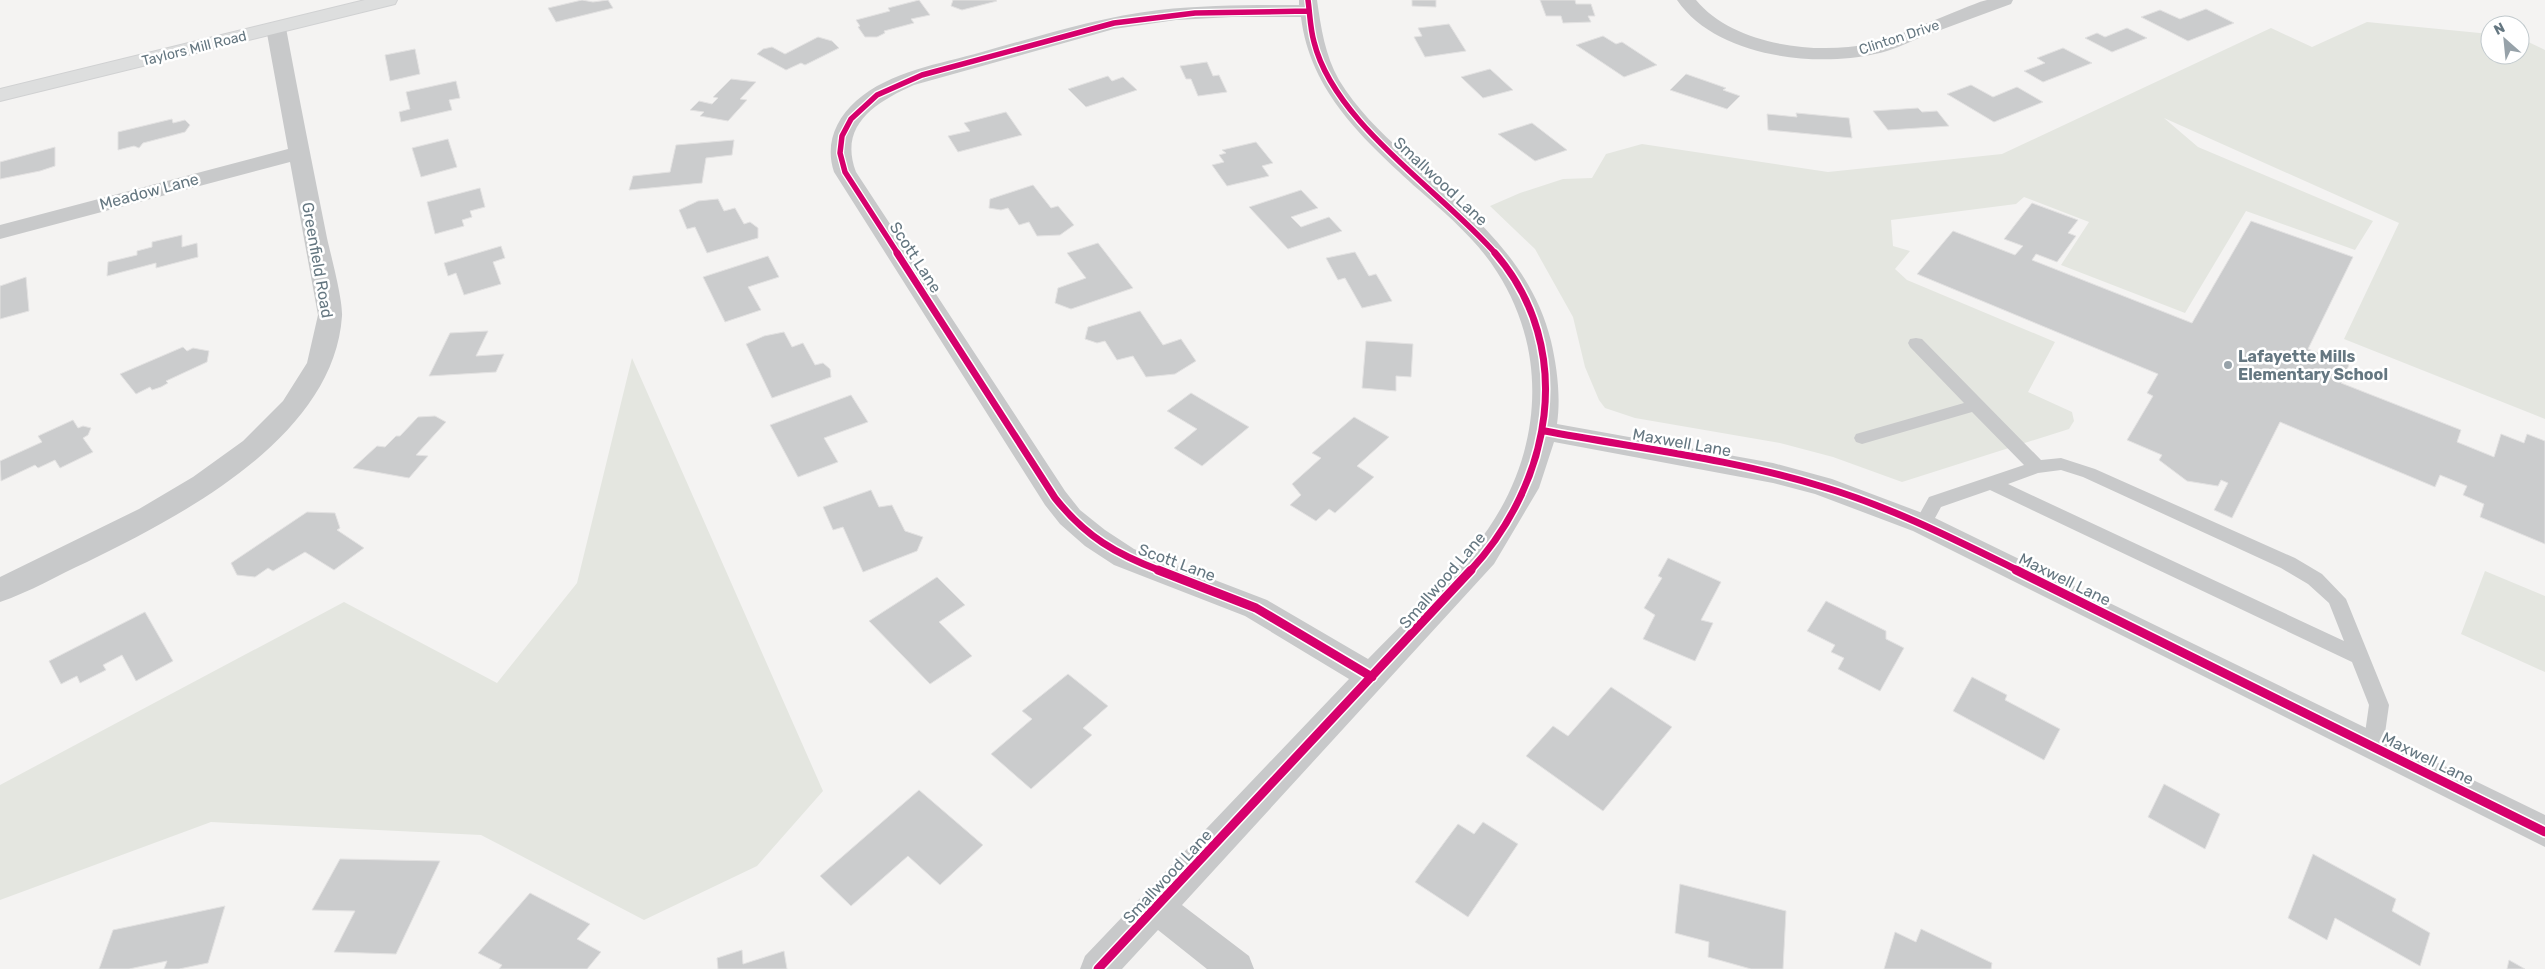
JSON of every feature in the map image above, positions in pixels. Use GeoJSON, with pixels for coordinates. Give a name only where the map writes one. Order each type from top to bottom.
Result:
{"type":"FeatureCollection","features":[{"type":"Feature","properties":{"kind":"street","name":"Taylors Mill Road"},"geometry":{"type":"LineString","coordinates":[[0,95],[388,0]]}},
{"type":"Feature","properties":{"kind":"street","name":"Clinton Drive"},"geometry":{"type":"LineString","coordinates":[[1686,0],[1699,16],[1716,27],[1744,40],[1792,52],[1832,54],[1873,49],[2004,0]]}},
{"type":"Feature","properties":{"kind":"street","name":"Smallwood Lane"},"geometry":{"type":"LineString","coordinates":[[1098,969],[1484,556],[1516,509],[1535,467],[1545,431],[1547,396],[1540,345],[1526,304],[1516,284],[1500,260],[1466,221],[1373,137],[1348,108],[1332,84],[1316,47],[1308,5]]}},
{"type":"Feature","properties":{"kind":"street","name":"Scott Lane"},"geometry":{"type":"LineString","coordinates":[[1308,5],[1196,12],[1119,22],[1058,36],[925,75],[882,93],[865,105],[851,119],[842,134],[839,148],[845,172],[1055,498],[1070,517],[1095,538],[1124,557],[1256,608],[1372,677]]}},
{"type":"Feature","properties":{"kind":"street","name":"Greenfield Road"},"geometry":{"type":"LineString","coordinates":[[0,590],[133,525],[202,486],[237,460],[267,434],[293,406],[322,361],[330,332],[330,315],[276,28]]}},
{"type":"Feature","properties":{"kind":"street","name":"Meadow Lane"},"geometry":{"type":"LineString","coordinates":[[0,232],[299,153]]}},
{"type":"Feature","properties":{"kind":"street","name":"Maxwell Lane"},"geometry":{"type":"LineString","coordinates":[[1545,431],[1773,473],[1822,486],[1923,524],[2545,832]]}},
{"type":"Feature","properties":{"kind":"street"},"geometry":{"type":"LineString","coordinates":[[1157,907],[1236,969]]}},
{"type":"Feature","properties":{"kind":"lane"},"geometry":{"type":"LineString","coordinates":[[1916,343],[2037,467]]}},
{"type":"Feature","properties":{"kind":"lane"},"geometry":{"type":"LineString","coordinates":[[1862,438],[1975,405]]}},
{"type":"Feature","properties":{"kind":"lane"},"geometry":{"type":"LineString","coordinates":[[1923,524],[1936,502],[1993,484],[2037,467],[2061,464],[2089,473],[2302,571],[2315,579],[2337,599],[2362,658],[2378,705],[2374,747]]}},
{"type":"Feature","properties":{"kind":"lane"},"geometry":{"type":"LineString","coordinates":[[1993,484],[2362,658]]}},
{"type":"Feature","properties":{"kind":"shaded area"},"geometry":{"type":"Polygon","coordinates":[[[2367,22],[2480,33],[2480,65],[2530,65],[2530,43],[2545,50],[2545,419],[2344,339],[2399,223],[2164,118],[2198,147],[2373,221],[2355,250],[2246,211],[2185,313],[2061,265],[2089,222],[2024,197],[2016,204],[1891,220],[1893,246],[1910,251],[1895,269],[1907,280],[2055,342],[2028,392],[2072,412],[2074,421],[2069,429],[1902,482],[1833,457],[1780,443],[1635,418],[1605,408],[1599,400],[1585,367],[1573,317],[1535,249],[1490,206],[1520,193],[1563,179],[1592,178],[1606,154],[1642,144],[1828,172],[2002,154],[2271,28],[2312,47],[2367,22]]]}},
{"type":"Feature","properties":{"kind":"shaded area"},"geometry":{"type":"Polygon","coordinates":[[[632,358],[823,791],[757,866],[644,920],[481,835],[211,822],[0,900],[0,785],[344,602],[497,683],[577,583],[632,358]]]}},
{"type":"Feature","properties":{"kind":"shaded area"},"geometry":{"type":"Polygon","coordinates":[[[2485,571],[2545,596],[2545,672],[2461,634],[2485,571]]]}},
{"type":"Feature","properties":{"kind":"building"},"geometry":{"type":"Polygon","coordinates":[[[582,0],[593,2],[608,0],[613,8],[556,22],[548,8],[582,0]]]}},
{"type":"Feature","properties":{"kind":"building"},"geometry":{"type":"Polygon","coordinates":[[[919,0],[930,15],[911,19],[914,23],[884,31],[885,33],[877,37],[865,37],[858,27],[860,26],[856,20],[890,11],[888,8],[919,0]]]}},
{"type":"Feature","properties":{"kind":"building"},"geometry":{"type":"Polygon","coordinates":[[[953,0],[997,1],[962,10],[951,6],[953,0]]]}},
{"type":"Feature","properties":{"kind":"building"},"geometry":{"type":"Polygon","coordinates":[[[1412,0],[1436,0],[1436,7],[1412,6],[1412,0]]]}},
{"type":"Feature","properties":{"kind":"building"},"geometry":{"type":"Polygon","coordinates":[[[1540,0],[1575,0],[1576,4],[1591,4],[1595,16],[1588,16],[1591,22],[1563,23],[1561,16],[1546,16],[1540,0]]]}},
{"type":"Feature","properties":{"kind":"building"},"geometry":{"type":"Polygon","coordinates":[[[2206,9],[2234,23],[2188,41],[2141,17],[2160,10],[2180,19],[2206,9]]]}},
{"type":"Feature","properties":{"kind":"building"},"geometry":{"type":"Polygon","coordinates":[[[1449,24],[1466,51],[1425,57],[1414,37],[1422,36],[1418,28],[1449,24]]]}},
{"type":"Feature","properties":{"kind":"building"},"geometry":{"type":"Polygon","coordinates":[[[2127,28],[2147,38],[2112,52],[2085,38],[2097,33],[2105,37],[2127,28]]]}},
{"type":"Feature","properties":{"kind":"building"},"geometry":{"type":"Polygon","coordinates":[[[1603,36],[1616,44],[1622,42],[1657,65],[1624,77],[1576,45],[1603,36]]]}},
{"type":"Feature","properties":{"kind":"building"},"geometry":{"type":"Polygon","coordinates":[[[818,37],[832,41],[839,48],[805,65],[801,63],[786,70],[757,54],[763,49],[772,47],[785,54],[818,37]]]}},
{"type":"Feature","properties":{"kind":"building"},"geometry":{"type":"Polygon","coordinates":[[[2063,48],[2092,63],[2043,82],[2024,71],[2045,63],[2037,58],[2063,48]]]}},
{"type":"Feature","properties":{"kind":"building"},"geometry":{"type":"Polygon","coordinates":[[[415,49],[420,74],[390,81],[385,55],[415,49]]]}},
{"type":"Feature","properties":{"kind":"building"},"geometry":{"type":"Polygon","coordinates":[[[1207,62],[1213,76],[1219,75],[1227,92],[1198,96],[1191,79],[1186,79],[1180,66],[1207,62]]]}},
{"type":"Feature","properties":{"kind":"building"},"geometry":{"type":"Polygon","coordinates":[[[1490,69],[1513,90],[1483,98],[1461,77],[1490,69]]]}},
{"type":"Feature","properties":{"kind":"building"},"geometry":{"type":"Polygon","coordinates":[[[1686,74],[1726,88],[1723,90],[1740,96],[1727,109],[1670,90],[1686,74]]]}},
{"type":"Feature","properties":{"kind":"building"},"geometry":{"type":"Polygon","coordinates":[[[1108,76],[1112,81],[1123,77],[1137,90],[1086,107],[1068,89],[1108,76]]]}},
{"type":"Feature","properties":{"kind":"building"},"geometry":{"type":"Polygon","coordinates":[[[731,79],[756,82],[740,99],[747,100],[728,121],[700,116],[704,112],[690,110],[699,101],[712,104],[718,98],[713,97],[731,79]]]}},
{"type":"Feature","properties":{"kind":"building"},"geometry":{"type":"Polygon","coordinates":[[[456,81],[460,98],[449,100],[452,110],[401,122],[399,112],[410,109],[406,92],[456,81]]]}},
{"type":"Feature","properties":{"kind":"building"},"geometry":{"type":"Polygon","coordinates":[[[1971,85],[1993,97],[2017,87],[2043,102],[1994,122],[1947,94],[1971,85]]]}},
{"type":"Feature","properties":{"kind":"building"},"geometry":{"type":"Polygon","coordinates":[[[1918,108],[1922,112],[1937,111],[1949,126],[1888,130],[1873,111],[1918,108]]]}},
{"type":"Feature","properties":{"kind":"building"},"geometry":{"type":"Polygon","coordinates":[[[1006,112],[1022,135],[958,152],[948,136],[970,131],[964,123],[1006,112]]]}},
{"type":"Feature","properties":{"kind":"building"},"geometry":{"type":"Polygon","coordinates":[[[1796,113],[1849,118],[1852,138],[1768,130],[1767,114],[1797,117],[1796,113]]]}},
{"type":"Feature","properties":{"kind":"building"},"geometry":{"type":"Polygon","coordinates":[[[172,119],[173,123],[185,120],[190,125],[185,132],[143,143],[139,148],[134,146],[118,150],[118,132],[172,119]]]}},
{"type":"Feature","properties":{"kind":"building"},"geometry":{"type":"Polygon","coordinates":[[[1532,123],[1567,150],[1535,161],[1498,134],[1532,123]]]}},
{"type":"Feature","properties":{"kind":"building"},"geometry":{"type":"Polygon","coordinates":[[[448,139],[457,167],[421,177],[412,148],[448,139]]]}},
{"type":"Feature","properties":{"kind":"building"},"geometry":{"type":"Polygon","coordinates":[[[734,140],[732,155],[706,158],[702,183],[629,190],[633,176],[670,172],[676,145],[734,140]]]}},
{"type":"Feature","properties":{"kind":"building"},"geometry":{"type":"Polygon","coordinates":[[[1256,142],[1273,163],[1262,166],[1269,176],[1227,186],[1212,165],[1224,162],[1219,155],[1226,153],[1222,150],[1256,142]]]}},
{"type":"Feature","properties":{"kind":"building"},"geometry":{"type":"Polygon","coordinates":[[[55,147],[55,166],[0,179],[0,162],[55,147]]]}},
{"type":"Feature","properties":{"kind":"building"},"geometry":{"type":"Polygon","coordinates":[[[1033,185],[1051,208],[1058,206],[1074,225],[1060,235],[1037,236],[1029,222],[1019,225],[1008,208],[1001,210],[989,208],[990,199],[1033,185]]]}},
{"type":"Feature","properties":{"kind":"building"},"geometry":{"type":"Polygon","coordinates":[[[480,188],[485,207],[470,211],[472,217],[462,220],[464,226],[435,234],[427,202],[480,188]]]}},
{"type":"Feature","properties":{"kind":"building"},"geometry":{"type":"Polygon","coordinates":[[[1301,190],[1318,208],[1291,217],[1301,227],[1329,217],[1342,231],[1288,249],[1249,207],[1301,190]]]}},
{"type":"Feature","properties":{"kind":"building"},"geometry":{"type":"Polygon","coordinates":[[[718,199],[724,211],[735,208],[744,224],[750,222],[758,228],[758,238],[707,253],[695,227],[687,229],[679,210],[698,201],[718,199]]]}},
{"type":"Feature","properties":{"kind":"building","name":"Lafayette Mills Elementary School"},"geometry":{"type":"Polygon","coordinates":[[[2032,203],[2078,220],[2068,233],[2076,236],[2057,262],[2036,254],[2032,260],[2192,323],[2251,221],[2353,257],[2308,349],[2349,365],[2341,383],[2461,430],[2457,442],[2494,457],[2501,434],[2524,443],[2527,434],[2545,441],[2545,544],[2480,517],[2484,504],[2463,495],[2467,486],[2440,475],[2435,487],[2280,422],[2232,518],[2214,510],[2228,483],[2221,480],[2218,486],[2187,481],[2159,460],[2162,455],[2127,440],[2153,396],[2147,393],[2158,374],[1917,274],[1953,231],[2015,255],[2023,246],[2004,239],[2032,203]]]}},
{"type":"Feature","properties":{"kind":"building"},"geometry":{"type":"Polygon","coordinates":[[[182,235],[182,247],[197,243],[198,257],[156,268],[156,263],[107,276],[108,262],[137,255],[137,251],[152,247],[152,242],[182,235]]]}},
{"type":"Feature","properties":{"kind":"building"},"geometry":{"type":"Polygon","coordinates":[[[1098,243],[1133,288],[1071,309],[1055,303],[1058,288],[1086,278],[1067,253],[1098,243]]]}},
{"type":"Feature","properties":{"kind":"building"},"geometry":{"type":"Polygon","coordinates":[[[501,246],[505,258],[493,262],[501,284],[464,295],[456,273],[448,276],[444,263],[501,246]]]}},
{"type":"Feature","properties":{"kind":"building"},"geometry":{"type":"Polygon","coordinates":[[[1355,252],[1369,276],[1376,274],[1392,301],[1362,308],[1345,278],[1338,280],[1326,258],[1355,252]]]}},
{"type":"Feature","properties":{"kind":"building"},"geometry":{"type":"Polygon","coordinates":[[[768,256],[779,277],[748,287],[761,310],[725,322],[703,277],[768,256]]]}},
{"type":"Feature","properties":{"kind":"building"},"geometry":{"type":"Polygon","coordinates":[[[26,277],[29,311],[0,319],[0,286],[26,277]]]}},
{"type":"Feature","properties":{"kind":"building"},"geometry":{"type":"Polygon","coordinates":[[[1140,311],[1163,345],[1181,339],[1196,361],[1175,374],[1146,377],[1133,356],[1117,360],[1105,341],[1097,343],[1085,339],[1088,327],[1140,311]]]}},
{"type":"Feature","properties":{"kind":"building"},"geometry":{"type":"Polygon","coordinates":[[[488,331],[476,356],[504,354],[496,372],[429,376],[450,333],[488,331]]]}},
{"type":"Feature","properties":{"kind":"building"},"geometry":{"type":"Polygon","coordinates":[[[784,332],[792,347],[803,343],[815,365],[823,363],[830,369],[831,377],[772,398],[746,344],[764,336],[784,332]]]}},
{"type":"Feature","properties":{"kind":"building"},"geometry":{"type":"Polygon","coordinates":[[[1366,341],[1413,344],[1411,377],[1396,376],[1396,391],[1362,388],[1366,341]]]}},
{"type":"Feature","properties":{"kind":"building"},"geometry":{"type":"Polygon","coordinates":[[[183,347],[187,351],[193,348],[209,351],[207,362],[166,381],[168,383],[161,387],[152,390],[150,387],[136,394],[120,374],[183,347]]]}},
{"type":"Feature","properties":{"kind":"building"},"geometry":{"type":"Polygon","coordinates":[[[1191,393],[1249,427],[1202,466],[1174,448],[1197,429],[1167,411],[1191,393]]]}},
{"type":"Feature","properties":{"kind":"building"},"geometry":{"type":"Polygon","coordinates":[[[851,395],[868,422],[824,438],[838,462],[798,477],[770,425],[851,395]]]}},
{"type":"Feature","properties":{"kind":"building"},"geometry":{"type":"Polygon","coordinates":[[[435,416],[446,422],[416,455],[428,456],[409,478],[353,468],[377,446],[385,447],[396,436],[400,436],[418,417],[435,416]]]}},
{"type":"Feature","properties":{"kind":"building"},"geometry":{"type":"Polygon","coordinates":[[[1354,417],[1389,437],[1357,466],[1374,477],[1335,513],[1329,509],[1316,521],[1290,505],[1301,495],[1292,484],[1321,458],[1312,453],[1354,417]]]}},
{"type":"Feature","properties":{"kind":"building"},"geometry":{"type":"Polygon","coordinates":[[[73,420],[78,428],[83,426],[91,428],[88,435],[83,438],[93,452],[60,468],[55,460],[38,468],[35,465],[1,481],[0,461],[42,442],[38,436],[73,420]]]}},
{"type":"Feature","properties":{"kind":"building"},"geometry":{"type":"Polygon","coordinates":[[[871,490],[879,507],[892,505],[905,531],[923,537],[917,551],[863,572],[843,527],[833,530],[823,507],[871,490]]]}},
{"type":"Feature","properties":{"kind":"building"},"geometry":{"type":"Polygon","coordinates":[[[307,512],[335,513],[340,528],[337,530],[364,548],[334,570],[305,552],[273,571],[268,568],[255,577],[237,575],[231,563],[307,512]]]}},
{"type":"Feature","properties":{"kind":"building"},"geometry":{"type":"Polygon","coordinates":[[[1668,558],[1721,582],[1701,620],[1713,623],[1695,661],[1643,639],[1655,615],[1644,608],[1662,578],[1658,576],[1668,558]]]}},
{"type":"Feature","properties":{"kind":"building"},"geometry":{"type":"Polygon","coordinates":[[[937,577],[965,605],[939,622],[972,656],[930,684],[869,621],[937,577]]]}},
{"type":"Feature","properties":{"kind":"building"},"geometry":{"type":"Polygon","coordinates":[[[1826,601],[1886,631],[1886,639],[1904,648],[1880,691],[1838,669],[1844,658],[1831,652],[1835,645],[1807,631],[1826,601]]]}},
{"type":"Feature","properties":{"kind":"building"},"geometry":{"type":"Polygon","coordinates":[[[145,612],[173,661],[136,681],[122,655],[103,665],[106,670],[80,683],[77,676],[61,684],[49,661],[145,612]]]}},
{"type":"Feature","properties":{"kind":"building"},"geometry":{"type":"Polygon","coordinates":[[[1068,674],[1108,706],[1083,728],[1092,735],[1031,789],[991,754],[1032,719],[1022,711],[1068,674]]]}},
{"type":"Feature","properties":{"kind":"building"},"geometry":{"type":"Polygon","coordinates":[[[1972,677],[2007,695],[2005,700],[2060,729],[2044,760],[1953,711],[1972,677]]]}},
{"type":"Feature","properties":{"kind":"building"},"geometry":{"type":"Polygon","coordinates":[[[1611,687],[1672,727],[1603,811],[1526,756],[1553,726],[1568,736],[1611,687]]]}},
{"type":"Feature","properties":{"kind":"building"},"geometry":{"type":"Polygon","coordinates":[[[2164,784],[2220,814],[2205,849],[2148,817],[2164,784]]]}},
{"type":"Feature","properties":{"kind":"building"},"geometry":{"type":"Polygon","coordinates":[[[919,790],[983,845],[940,885],[908,856],[851,906],[820,876],[919,790]]]}},
{"type":"Feature","properties":{"kind":"building"},"geometry":{"type":"Polygon","coordinates":[[[1483,822],[1518,844],[1468,917],[1415,882],[1458,824],[1474,834],[1483,822]]]}},
{"type":"Feature","properties":{"kind":"building"},"geometry":{"type":"Polygon","coordinates":[[[2313,854],[2396,899],[2392,911],[2430,933],[2420,966],[2335,918],[2327,940],[2288,918],[2313,854]]]}},
{"type":"Feature","properties":{"kind":"building"},"geometry":{"type":"Polygon","coordinates":[[[340,859],[440,861],[396,954],[334,952],[355,911],[312,910],[340,859]]]}},
{"type":"Feature","properties":{"kind":"building"},"geometry":{"type":"Polygon","coordinates":[[[1680,884],[1786,911],[1783,969],[1751,969],[1708,957],[1709,942],[1675,933],[1680,884]]]}},
{"type":"Feature","properties":{"kind":"building"},"geometry":{"type":"Polygon","coordinates":[[[530,893],[590,924],[577,939],[601,952],[587,969],[499,969],[502,965],[478,953],[530,893]]]}},
{"type":"Feature","properties":{"kind":"building"},"geometry":{"type":"Polygon","coordinates":[[[225,906],[208,963],[179,969],[164,969],[167,961],[129,969],[99,969],[113,930],[225,906]]]}},
{"type":"Feature","properties":{"kind":"building"},"geometry":{"type":"Polygon","coordinates":[[[1921,929],[1992,963],[1991,969],[1884,969],[1895,932],[1916,942],[1921,929]]]}},
{"type":"Feature","properties":{"kind":"building"},"geometry":{"type":"Polygon","coordinates":[[[742,950],[743,964],[784,951],[787,969],[718,969],[717,958],[742,950]]]}},
{"type":"Feature","properties":{"kind":"building"},"geometry":{"type":"Polygon","coordinates":[[[2509,960],[2525,969],[2507,969],[2509,960]]]}},
{"type":"Feature","properties":{"kind":"cycle path"},"geometry":{"type":"LineString","coordinates":[[1098,969],[1484,556],[1526,488],[1541,444],[1545,394],[1543,364],[1537,336],[1523,296],[1501,260],[1475,230],[1381,144],[1352,113],[1329,79],[1314,42],[1308,0]]}},
{"type":"Feature","properties":{"kind":"cycle path"},"geometry":{"type":"LineString","coordinates":[[1308,11],[1214,12],[1135,19],[1071,33],[922,75],[891,87],[864,105],[846,127],[840,144],[840,153],[845,172],[1055,498],[1070,517],[1095,538],[1124,557],[1256,608],[1372,677]]}},
{"type":"Feature","properties":{"kind":"cycle path"},"geometry":{"type":"LineString","coordinates":[[1545,431],[1773,473],[1822,486],[1923,524],[2545,832]]}},
{"type":"Feature","properties":{"kind":"place","name":"Lafayette Mills Elementary School"},"geometry":{"type":"Point","coordinates":[2228,365]}}]}
